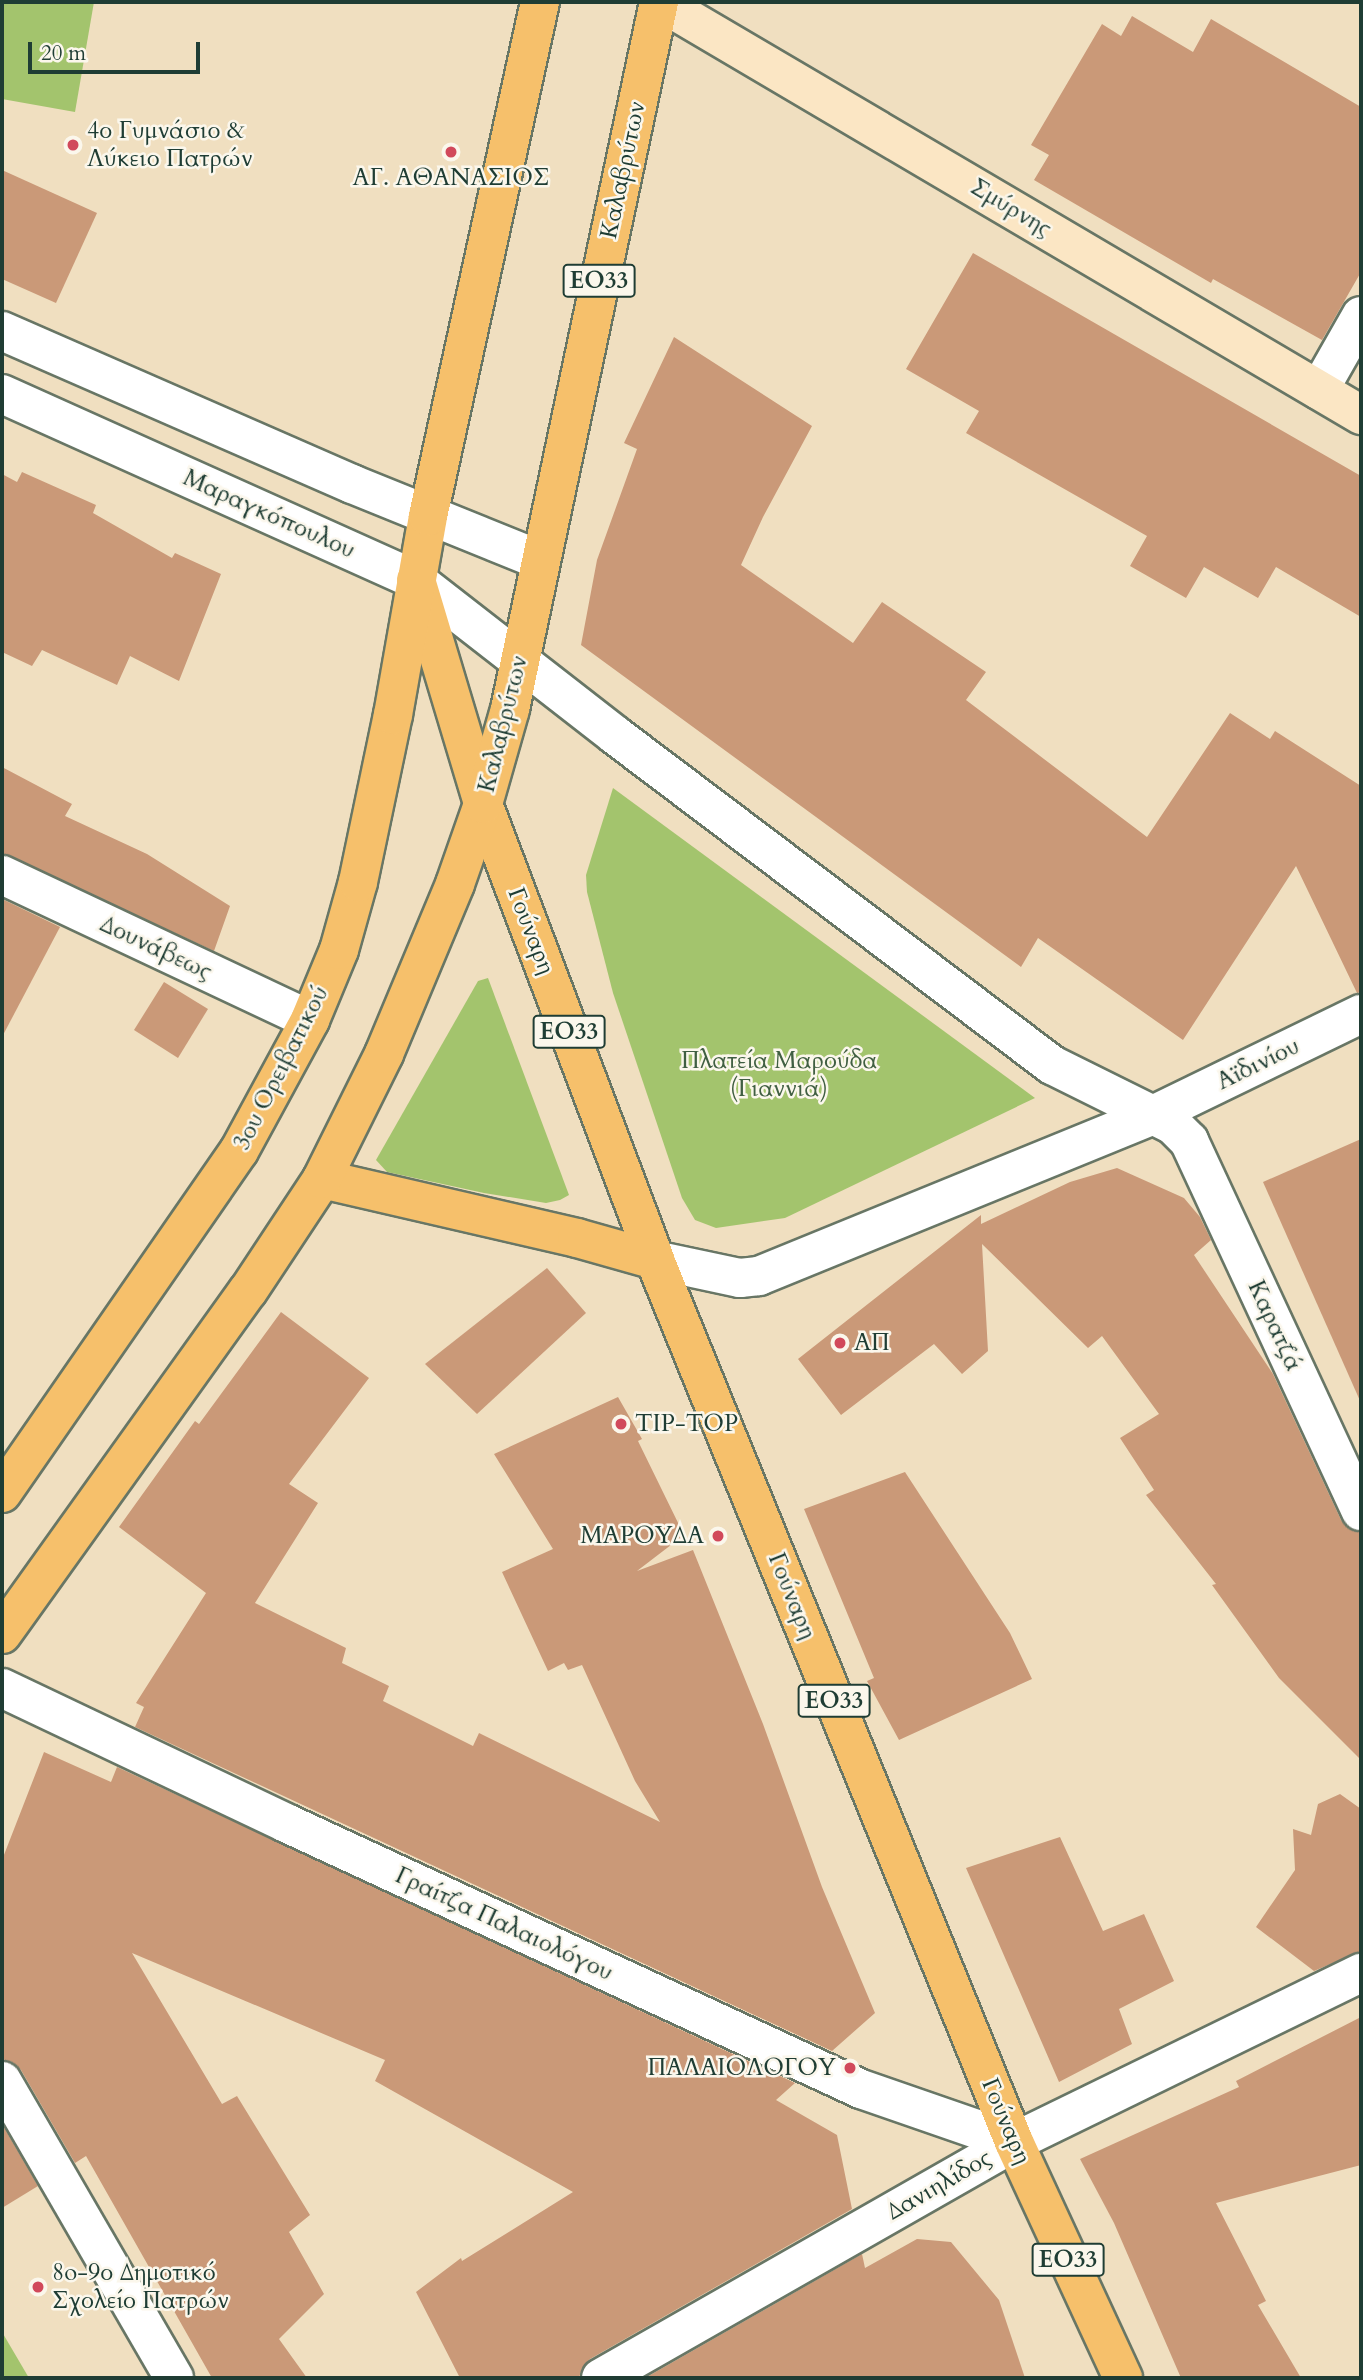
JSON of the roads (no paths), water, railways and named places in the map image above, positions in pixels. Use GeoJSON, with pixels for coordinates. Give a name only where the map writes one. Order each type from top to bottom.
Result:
{"type":"FeatureCollection","features":[{"type":"Feature","properties":{"kind":"main road","name":"Καλαβρύτων"},"geometry":{"type":"LineString","coordinates":[[483,804],[416,580],[540,2]]}},
{"type":"Feature","properties":{"kind":"main road","name":"Καλαβρύτων"},"geometry":{"type":"LineString","coordinates":[[483,804],[520,659],[659,2]]}},
{"type":"Feature","properties":{"kind":"main road","name":"Σμύρνης"},"geometry":{"type":"LineString","coordinates":[[659,2],[1361,415]]}},
{"type":"Feature","properties":{"kind":"main road","name":"3ου Ορειβατικού"},"geometry":{"type":"LineString","coordinates":[[2,1493],[239,1151],[310,1020],[339,950],[358,882],[393,715],[416,580]]}},
{"type":"Feature","properties":{"kind":"main road"},"geometry":{"type":"LineString","coordinates":[[2,1634],[248,1291],[322,1179],[403,1009],[455,884],[483,804]]}},
{"type":"Feature","properties":{"kind":"main road","name":"Γούναρη"},"geometry":{"type":"LineString","coordinates":[[483,804],[655,1260],[1014,2142],[1123,2378]]}},
{"type":"Feature","properties":{"kind":"main road"},"geometry":{"type":"LineString","coordinates":[[322,1179],[577,1238],[655,1260]]}},
{"type":"Feature","properties":{"kind":"street"},"geometry":{"type":"LineString","coordinates":[[1319,390],[1361,316]]}},
{"type":"Feature","properties":{"kind":"street"},"geometry":{"type":"LineString","coordinates":[[2,331],[428,516],[540,560]]}},
{"type":"Feature","properties":{"kind":"street","name":"Μαραγκόπουλου"},"geometry":{"type":"LineString","coordinates":[[2,394],[416,580],[615,735],[1052,1065],[1155,1114],[1189,1141]]}},
{"type":"Feature","properties":{"kind":"street","name":"Δουνάβεως"},"geometry":{"type":"LineString","coordinates":[[2,876],[310,1020]]}},
{"type":"Feature","properties":{"kind":"street","name":"Αϊδινίου"},"geometry":{"type":"LineString","coordinates":[[655,1260],[740,1278],[759,1276],[1155,1114],[1361,1014]]}},
{"type":"Feature","properties":{"kind":"street","name":"Καρατζά"},"geometry":{"type":"LineString","coordinates":[[1189,1141],[1361,1510]]}},
{"type":"Feature","properties":{"kind":"street","name":"Γραίτζα Παλαιολόγου"},"geometry":{"type":"LineString","coordinates":[[2,1688],[286,1823],[861,2089],[1014,2142]]}},
{"type":"Feature","properties":{"kind":"street","name":"Δανιηλίδος"},"geometry":{"type":"LineString","coordinates":[[601,2378],[1014,2142],[1361,1973]]}},
{"type":"Feature","properties":{"kind":"street"},"geometry":{"type":"LineString","coordinates":[[2,2081],[174,2378]]}},
{"type":"Feature","properties":{"kind":"place","name":"4ο Γυμνάσιο & Λύκειο Πατρών"},"geometry":{"type":"Point","coordinates":[73,145]}},
{"type":"Feature","properties":{"kind":"place","name":"ΑΓ. ΑΘΑΝΑΣΙΟΣ"},"geometry":{"type":"Point","coordinates":[451,152]}},
{"type":"Feature","properties":{"kind":"place","name":"ΑΠ"},"geometry":{"type":"Point","coordinates":[840,1343]}},
{"type":"Feature","properties":{"kind":"place","name":"TIP-TOP"},"geometry":{"type":"Point","coordinates":[621,1424]}},
{"type":"Feature","properties":{"kind":"place","name":"ΜΑΡΟΥΔΑ"},"geometry":{"type":"Point","coordinates":[718,1536]}},
{"type":"Feature","properties":{"kind":"place","name":"ΠΑΛΑΙΟΛΟΓΟΥ"},"geometry":{"type":"Point","coordinates":[850,2068]}},
{"type":"Feature","properties":{"kind":"place","name":"8o-9ο Δημοτικό Σχολείο Πατρών"},"geometry":{"type":"Point","coordinates":[38,2287]}},
{"type":"Feature","properties":{"kind":"park label","name":"Πλατεία Μαρούδα (Γιαννιά)"},"geometry":{"type":"Point","coordinates":[779,1075]}}]}
